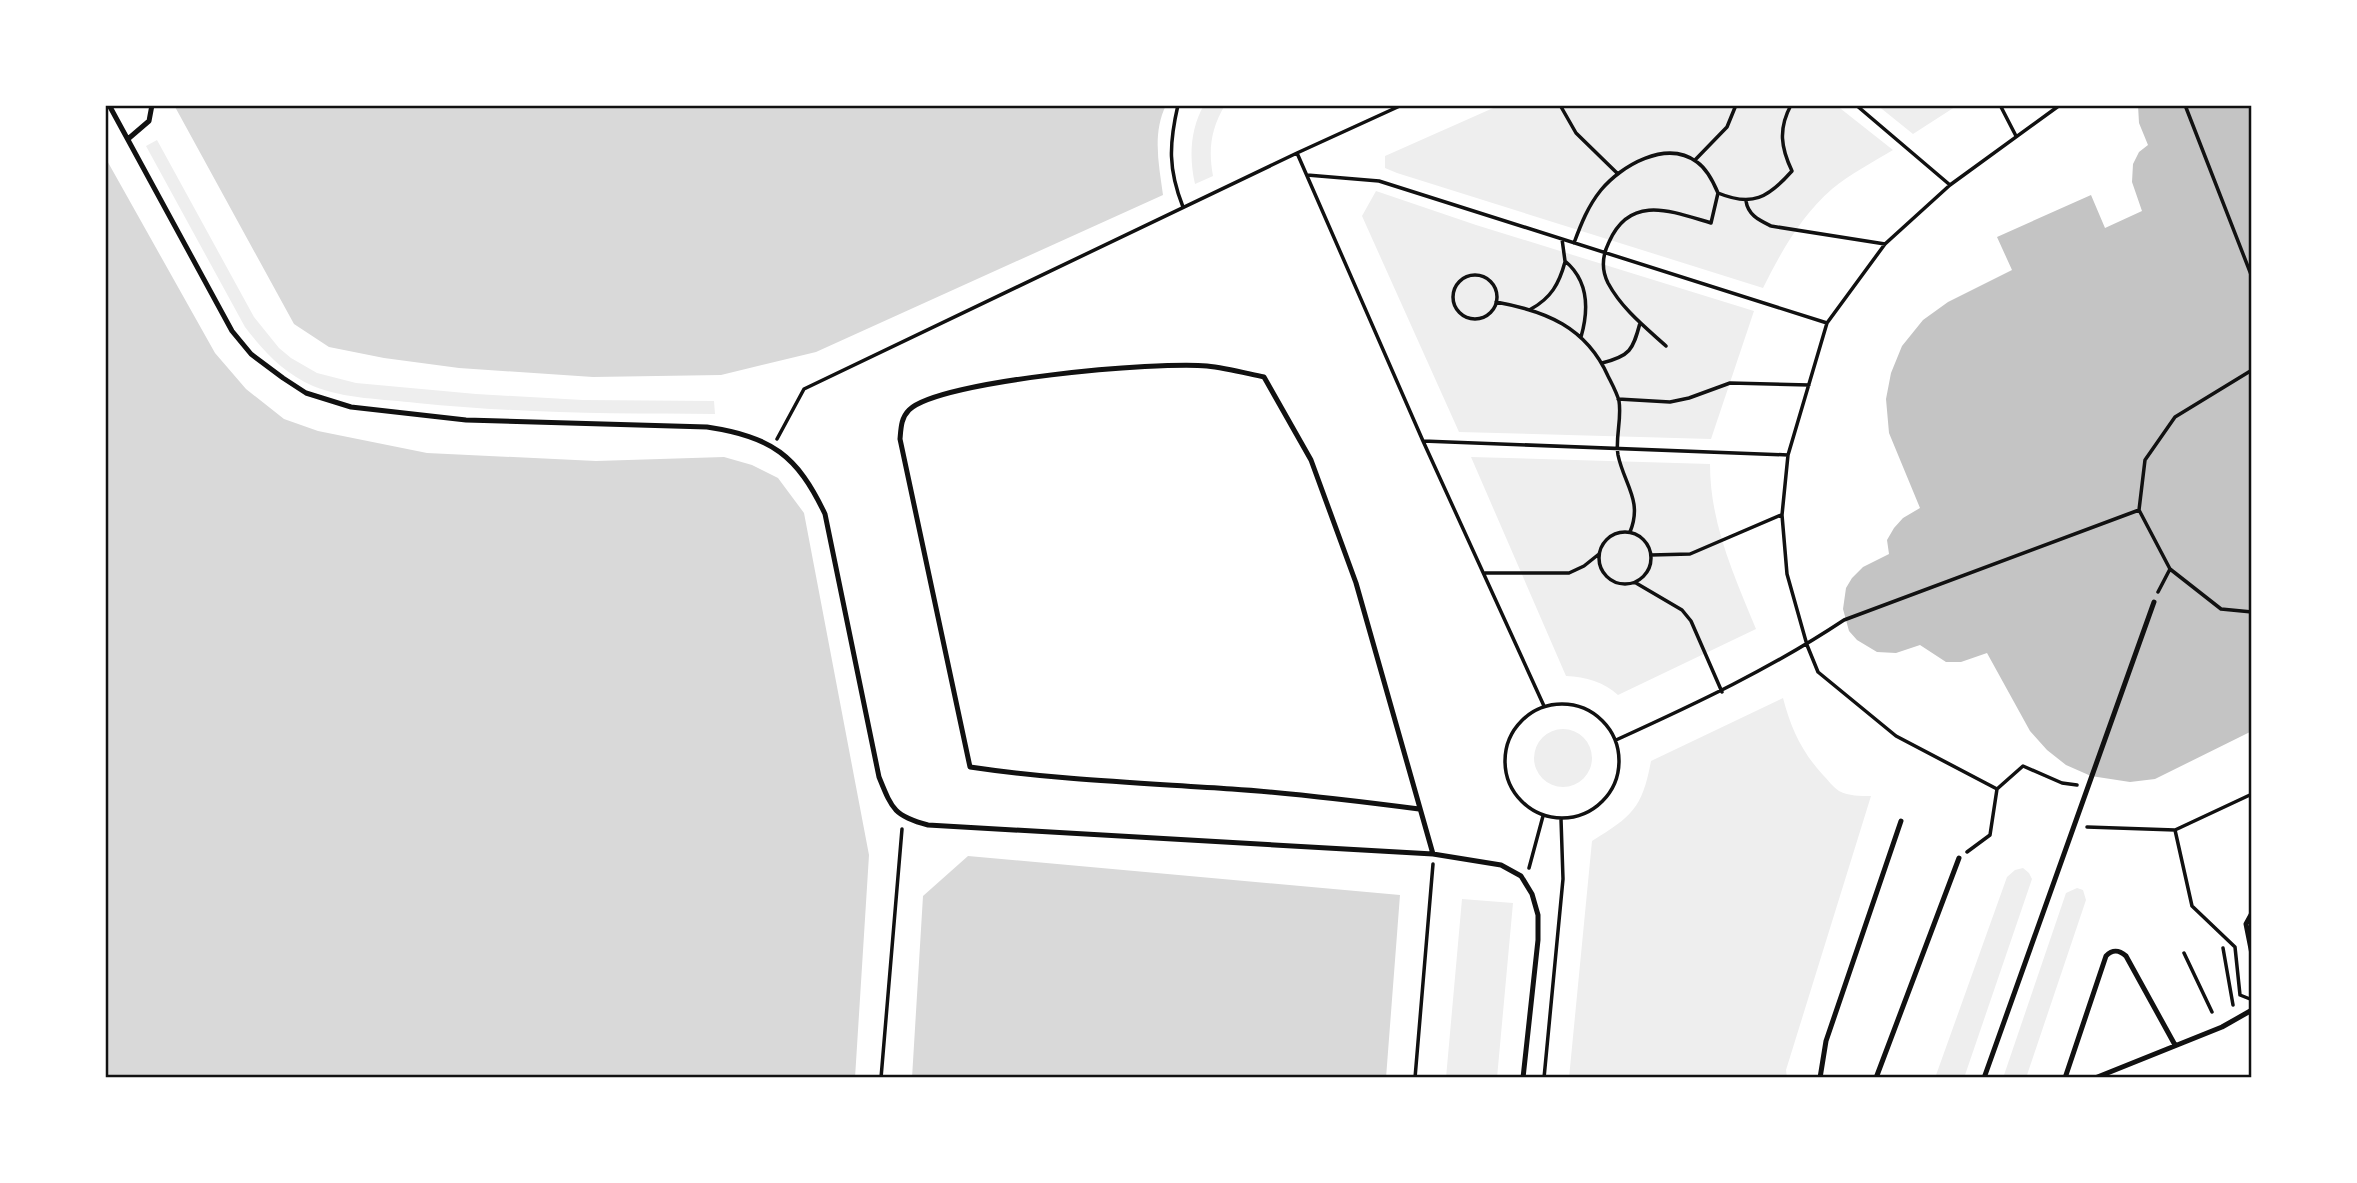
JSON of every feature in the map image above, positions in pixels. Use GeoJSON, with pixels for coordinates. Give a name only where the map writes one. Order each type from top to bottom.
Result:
{"type":"FeatureCollection","features":[{"type":"Feature","properties":{"kind":"lane"},"geometry":{"type":"LineString","coordinates":[[109,105],[232,331],[251,355],[306,393],[351,407],[466,420],[707,427],[736,431],[773,447],[796,464],[810,483],[825,514],[879,777],[888,800],[903,818],[928,825],[1433,854],[1501,865],[1521,876],[1532,894],[1538,915],[1538,940],[1523,1078]]}},
{"type":"Feature","properties":{"kind":"lane"},"geometry":{"type":"LineString","coordinates":[[128,139],[149,121],[152,105]]}},
{"type":"Feature","properties":{"kind":"lane"},"geometry":{"type":"LineString","coordinates":[[1419,809],[1233,789],[1113,783],[970,767],[900,439],[901,421],[909,409],[928,398],[1040,374],[1206,365],[1264,377],[1311,460],[1356,583],[1433,854]]}},
{"type":"Feature","properties":{"kind":"lane"},"geometry":{"type":"LineString","coordinates":[[1984,1078],[2154,602]]}},
{"type":"Feature","properties":{"kind":"lane"},"geometry":{"type":"LineString","coordinates":[[1820,1078],[1826,1041],[1901,821]]}},
{"type":"Feature","properties":{"kind":"lane"},"geometry":{"type":"LineString","coordinates":[[1877,1078],[1959,858]]}},
{"type":"Feature","properties":{"kind":"lane"},"geometry":{"type":"LineString","coordinates":[[2252,913],[2246,924],[2252,954]]}},
{"type":"Feature","properties":{"kind":"lane"},"geometry":{"type":"LineString","coordinates":[[2065,1078],[2106,956],[2114,951],[2120,951],[2126,956],[2175,1045]]}},
{"type":"Feature","properties":{"kind":"lane"},"geometry":{"type":"LineString","coordinates":[[2095,1078],[2222,1027],[2252,1010]]}},
{"type":"Feature","properties":{"kind":"path"},"geometry":{"type":"LineString","coordinates":[[1178,105],[1171,136],[1171,174],[1183,207]]}},
{"type":"Feature","properties":{"kind":"path"},"geometry":{"type":"LineString","coordinates":[[773,447],[804,388],[1402,105]]}},
{"type":"Feature","properties":{"kind":"path"},"geometry":{"type":"LineString","coordinates":[[1560,105],[1576,133],[1618,174]]}},
{"type":"Feature","properties":{"kind":"path"},"geometry":{"type":"LineString","coordinates":[[1638,105],[1649,105]]}},
{"type":"Feature","properties":{"kind":"path"},"geometry":{"type":"LineString","coordinates":[[1695,160],[1727,127],[1736,105]]}},
{"type":"Feature","properties":{"kind":"path"},"geometry":{"type":"LineString","coordinates":[[1718,193],[1746,201],[1769,193],[1792,172],[1783,152],[1781,134],[1791,105]]}},
{"type":"Feature","properties":{"kind":"path"},"geometry":{"type":"LineString","coordinates":[[1856,105],[1950,185]]}},
{"type":"Feature","properties":{"kind":"path"},"geometry":{"type":"LineString","coordinates":[[2000,105],[2016,136]]}},
{"type":"Feature","properties":{"kind":"path"},"geometry":{"type":"LineString","coordinates":[[1997,789],[1896,736],[1818,672],[1807,645],[1787,574],[1782,515],[1787,455],[1827,323],[1885,244],[1950,185],[2060,105]]}},
{"type":"Feature","properties":{"kind":"path"},"geometry":{"type":"LineString","coordinates":[[2185,105],[2252,276]]}},
{"type":"Feature","properties":{"kind":"path"},"geometry":{"type":"LineString","coordinates":[[1297,153],[1423,441],[1544,706]]}},
{"type":"Feature","properties":{"kind":"path"},"geometry":{"type":"LineString","coordinates":[[1574,243],[1587,209],[1601,189],[1640,160],[1670,154],[1695,160],[1705,169],[1718,193],[1711,223],[1679,214],[1654,210],[1638,211],[1627,216],[1614,230],[1604,253],[1603,269],[1607,282],[1620,302],[1666,346]]}},
{"type":"Feature","properties":{"kind":"path"},"geometry":{"type":"LineString","coordinates":[[1307,175],[1379,181],[1827,323]]}},
{"type":"Feature","properties":{"kind":"path"},"geometry":{"type":"LineString","coordinates":[[1746,201],[1747,210],[1756,219],[1771,226],[1885,244]]}},
{"type":"Feature","properties":{"kind":"path"},"geometry":{"type":"LineString","coordinates":[[1531,309],[1553,292],[1560,280],[1565,261],[1562,239]]}},
{"type":"Feature","properties":{"kind":"path"},"geometry":{"type":"LineString","coordinates":[[1565,261],[1576,270],[1584,284],[1586,313],[1581,337]]}},
{"type":"Feature","properties":{"kind":"path"},"geometry":{"type":"LineString","coordinates":[[1476,274],[1490,281],[1497,295],[1496,302],[1488,315],[1473,319],[1459,313],[1454,307],[1452,291],[1461,278],[1476,274]]}},
{"type":"Feature","properties":{"kind":"path"},"geometry":{"type":"LineString","coordinates":[[1496,302],[1531,309],[1561,323],[1581,337],[1602,363],[1618,399],[1620,423],[1617,450],[1635,503],[1630,532]]}},
{"type":"Feature","properties":{"kind":"path"},"geometry":{"type":"LineString","coordinates":[[1602,363],[1620,359],[1630,351],[1640,323]]}},
{"type":"Feature","properties":{"kind":"path"},"geometry":{"type":"LineString","coordinates":[[2252,370],[2175,417],[2146,460],[2139,510],[2170,569],[2221,608],[2252,612]]}},
{"type":"Feature","properties":{"kind":"path"},"geometry":{"type":"LineString","coordinates":[[1618,399],[1670,402],[1730,383],[1809,384]]}},
{"type":"Feature","properties":{"kind":"path"},"geometry":{"type":"LineString","coordinates":[[1423,441],[1787,455]]}},
{"type":"Feature","properties":{"kind":"path"},"geometry":{"type":"LineString","coordinates":[[1616,740],[1722,692],[1807,645],[1844,620],[2139,510]]}},
{"type":"Feature","properties":{"kind":"path"},"geometry":{"type":"LineString","coordinates":[[1651,555],[1690,554],[1782,515]]}},
{"type":"Feature","properties":{"kind":"path"},"geometry":{"type":"LineString","coordinates":[[1484,573],[1569,573],[1584,566],[1599,554],[1602,546],[1613,535],[1630,532],[1644,540],[1651,555],[1649,571],[1636,583]]}},
{"type":"Feature","properties":{"kind":"path"},"geometry":{"type":"LineString","coordinates":[[1599,554],[1606,577],[1621,584],[1636,583],[1682,610],[1699,636],[1722,692]]}},
{"type":"Feature","properties":{"kind":"path"},"geometry":{"type":"LineString","coordinates":[[2154,602],[2170,569]]}},
{"type":"Feature","properties":{"kind":"path"},"geometry":{"type":"LineString","coordinates":[[1562,703],[1586,709],[1607,725],[1616,740],[1618,772],[1613,787],[1592,811],[1577,817],[1561,819],[1543,816],[1527,807],[1514,794],[1507,778],[1504,760],[1507,742],[1515,726],[1528,714],[1544,706],[1562,703]]}},
{"type":"Feature","properties":{"kind":"path"},"geometry":{"type":"LineString","coordinates":[[1959,858],[1990,835],[1997,789],[2023,766],[2063,783]]}},
{"type":"Feature","properties":{"kind":"path"},"geometry":{"type":"LineString","coordinates":[[2084,827],[2175,830],[2252,794]]}},
{"type":"Feature","properties":{"kind":"path"},"geometry":{"type":"LineString","coordinates":[[1521,876],[1529,869],[1543,816]]}},
{"type":"Feature","properties":{"kind":"path"},"geometry":{"type":"LineString","coordinates":[[881,1078],[903,818]]}},
{"type":"Feature","properties":{"kind":"path"},"geometry":{"type":"LineString","coordinates":[[1544,1078],[1563,879],[1561,819]]}},
{"type":"Feature","properties":{"kind":"path"},"geometry":{"type":"LineString","coordinates":[[2175,830],[2192,906],[2235,947],[2240,995],[2252,1000]]}},
{"type":"Feature","properties":{"kind":"path"},"geometry":{"type":"LineString","coordinates":[[1415,1078],[1433,854]]}},
{"type":"Feature","properties":{"kind":"path"},"geometry":{"type":"LineString","coordinates":[[2223,948],[2234,1005]]}},
{"type":"Feature","properties":{"kind":"path"},"geometry":{"type":"LineString","coordinates":[[2184,953],[2212,1012]]}},
{"type":"Feature","properties":{"kind":"shaded area"},"geometry":{"type":"Polygon","coordinates":[[[174,105],[1166,105],[1158,138],[1163,195],[816,352],[721,375],[593,377],[459,368],[329,347],[294,324],[174,105]]]}},
{"type":"Feature","properties":{"kind":"shaded area"},"geometry":{"type":"Polygon","coordinates":[[[1204,105],[1225,105],[1212,139],[1213,176],[1195,184],[1192,144],[1199,114],[1204,105]]]}},
{"type":"Feature","properties":{"kind":"shaded area"},"geometry":{"type":"Polygon","coordinates":[[[1500,105],[1836,105],[1893,150],[1846,178],[1821,200],[1793,235],[1763,288],[1385,168],[1385,156],[1500,105]]]}},
{"type":"Feature","properties":{"kind":"shaded area"},"geometry":{"type":"Polygon","coordinates":[[[1877,105],[1958,105],[1913,134],[1877,105]]]}},
{"type":"Feature","properties":{"kind":"shaded area"},"geometry":{"type":"Polygon","coordinates":[[[157,140],[254,317],[279,348],[317,373],[356,383],[476,394],[583,400],[714,401],[715,414],[492,409],[351,396],[313,386],[275,361],[245,327],[146,146],[157,140]]]}},
{"type":"Feature","properties":{"kind":"shaded area"},"geometry":{"type":"Polygon","coordinates":[[[105,157],[215,353],[246,389],[284,419],[318,431],[427,453],[596,461],[724,457],[752,465],[778,478],[804,513],[869,855],[855,1078],[105,1078],[105,157]]]}},
{"type":"Feature","properties":{"kind":"shaded area"},"geometry":{"type":"Polygon","coordinates":[[[1376,191],[1476,225],[1754,311],[1711,439],[1459,432],[1362,216],[1376,191]]]}},
{"type":"Feature","properties":{"kind":"shaded area"},"geometry":{"type":"Polygon","coordinates":[[[1471,457],[1710,464],[1714,508],[1719,528],[1756,629],[1618,695],[1594,681],[1566,676],[1471,457]]]}},
{"type":"Feature","properties":{"kind":"shaded area"},"geometry":{"type":"Polygon","coordinates":[[[1783,698],[1798,740],[1823,775],[1839,791],[1871,796],[1786,1070],[1787,1078],[1569,1078],[1592,841],[1617,825],[1633,810],[1644,790],[1651,761],[1783,698]]]}},
{"type":"Feature","properties":{"kind":"shaded area"},"geometry":{"type":"Polygon","coordinates":[[[1557,729],[1569,729],[1584,737],[1592,752],[1592,764],[1584,779],[1569,787],[1557,787],[1542,779],[1534,764],[1534,752],[1542,737],[1557,729]]]}},
{"type":"Feature","properties":{"kind":"shaded area"},"geometry":{"type":"Polygon","coordinates":[[[968,856],[1400,895],[1386,1078],[912,1078],[923,896],[968,856]]]}},
{"type":"Feature","properties":{"kind":"shaded area"},"geometry":{"type":"Polygon","coordinates":[[[2023,868],[2032,879],[1964,1078],[1935,1078],[2007,877],[2015,870],[2023,868]]]}},
{"type":"Feature","properties":{"kind":"shaded area"},"geometry":{"type":"Polygon","coordinates":[[[2077,888],[2083,890],[2086,900],[2026,1078],[2003,1078],[2066,893],[2077,888]]]}},
{"type":"Feature","properties":{"kind":"shaded area"},"geometry":{"type":"Polygon","coordinates":[[[1462,899],[1513,903],[1497,1078],[1446,1078],[1462,899]]]}},
{"type":"Feature","properties":{"kind":"building"},"geometry":{"type":"Polygon","coordinates":[[[2138,105],[2252,105],[2252,731],[2155,779],[2130,782],[2091,776],[2066,765],[2047,750],[2030,731],[1987,653],[1961,662],[1946,662],[1920,645],[1896,653],[1877,652],[1857,640],[1849,631],[1843,609],[1846,588],[1852,578],[1863,567],[1889,554],[1887,540],[1894,528],[1903,518],[1920,508],[1889,433],[1886,399],[1891,373],[1902,346],[1923,320],[1948,302],[2012,270],[1997,237],[2091,195],[2105,228],[2142,211],[2132,182],[2133,164],[2139,152],[2148,145],[2139,123],[2138,105]]]}}]}
